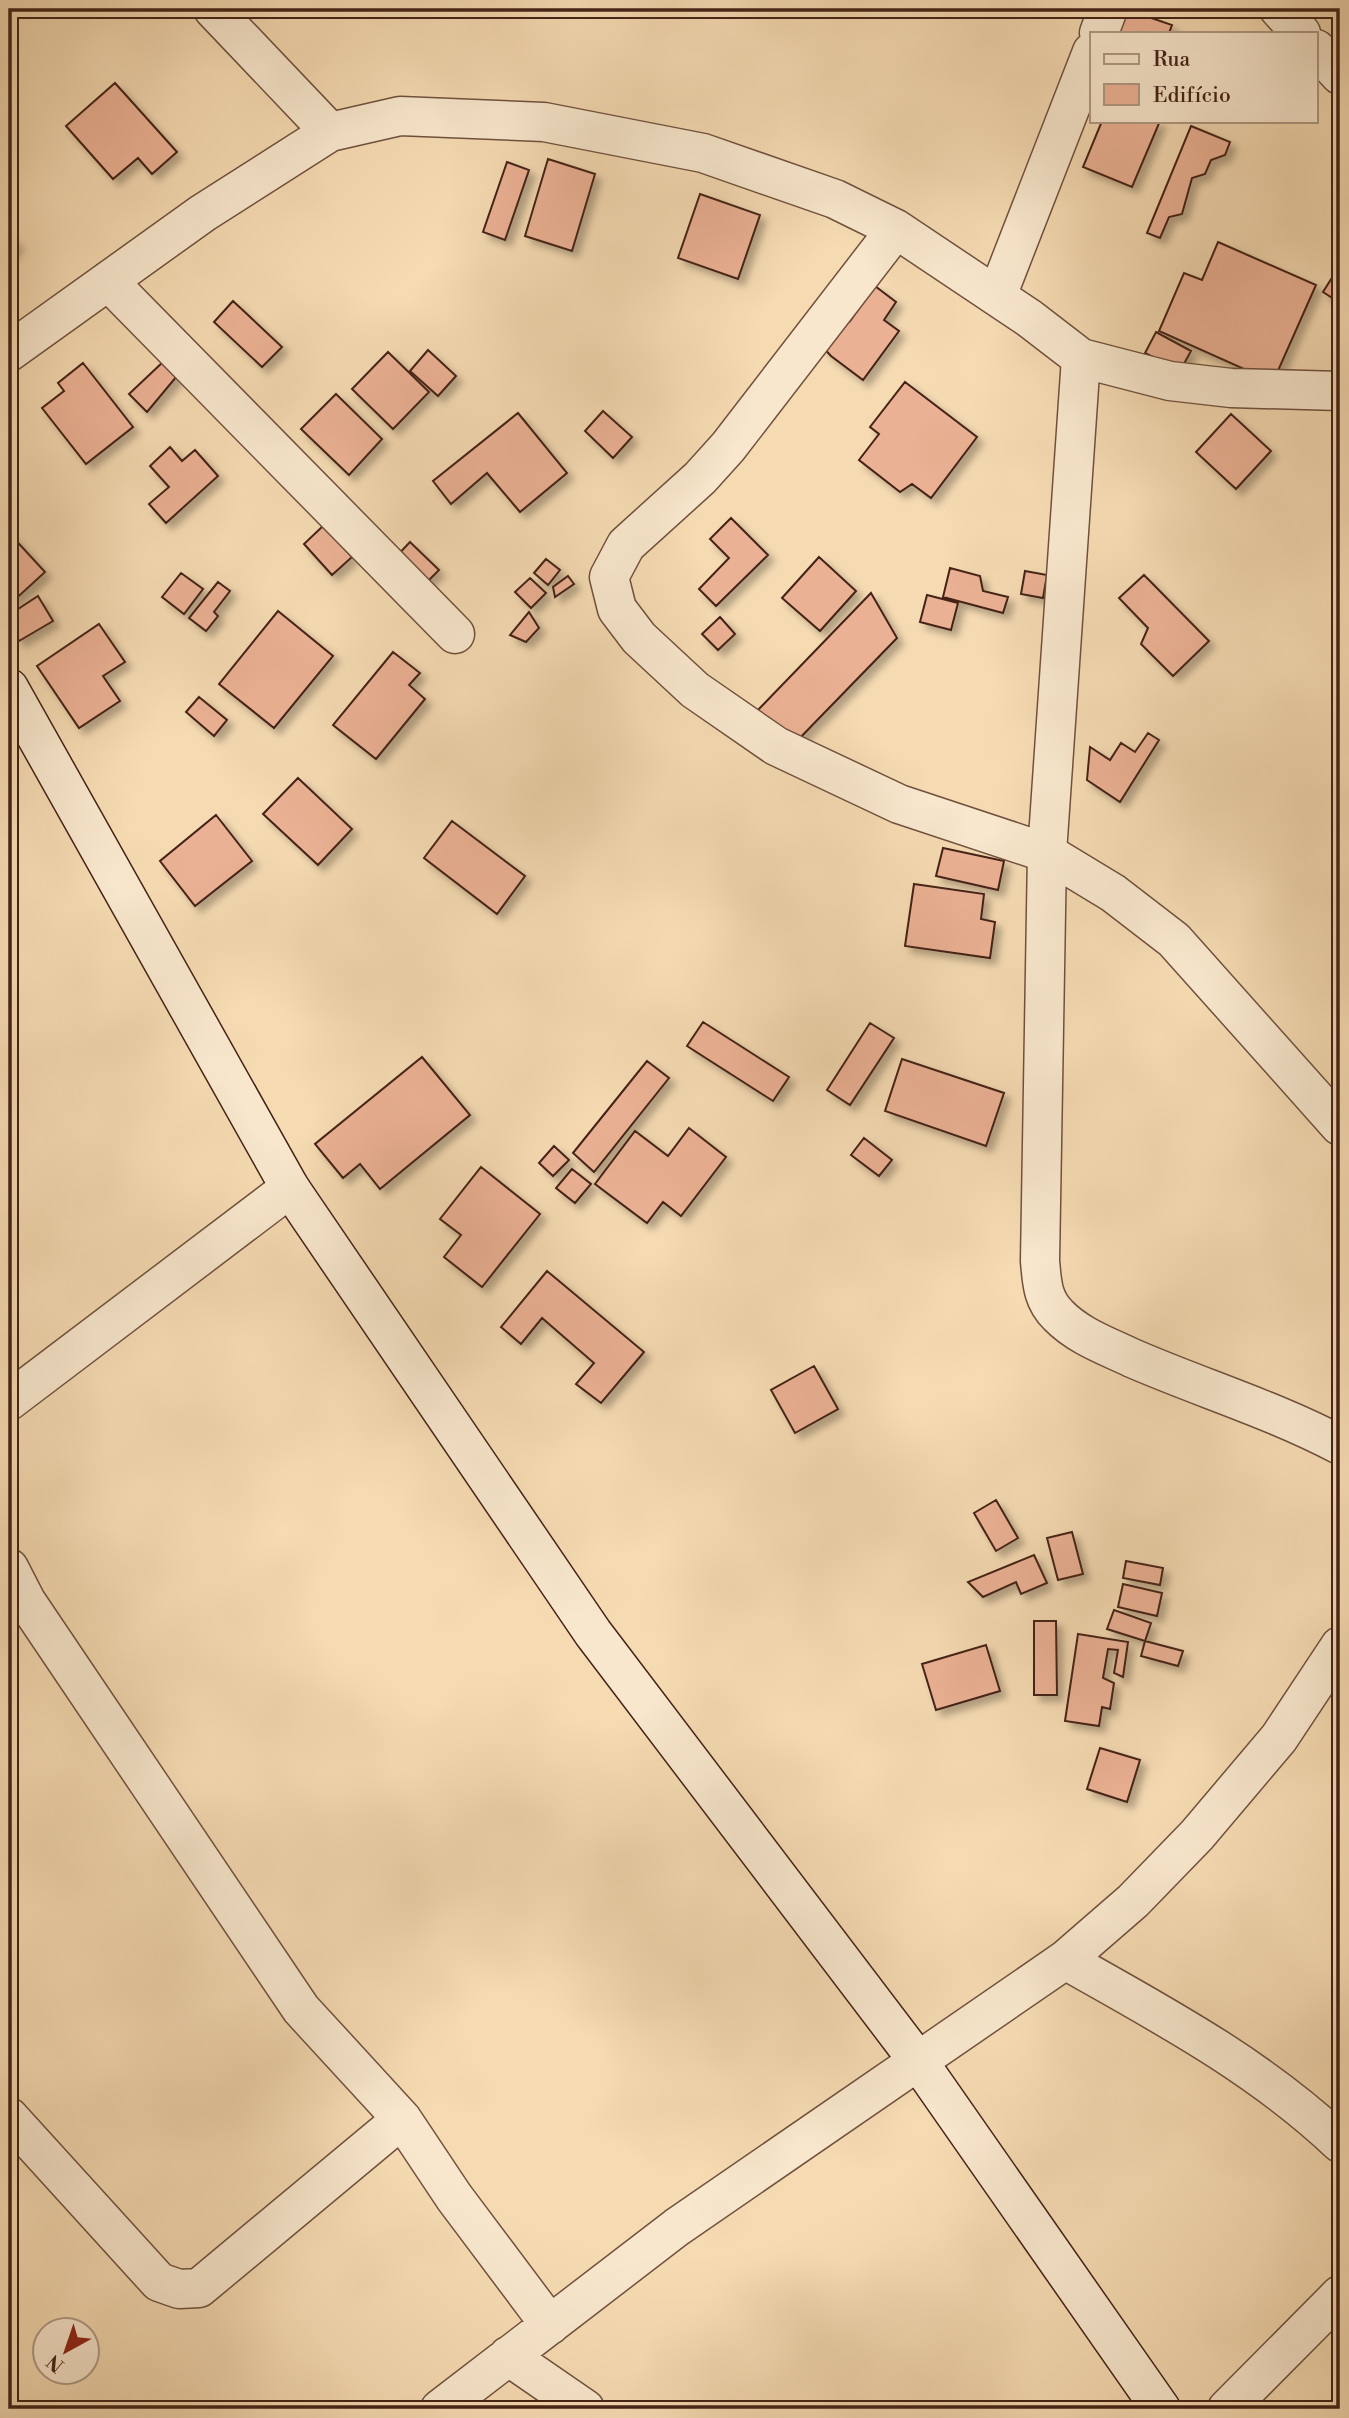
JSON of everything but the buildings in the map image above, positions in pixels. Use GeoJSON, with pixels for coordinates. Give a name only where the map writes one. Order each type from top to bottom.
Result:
{"type":"FeatureCollection","features":[{"type":"Feature","properties":{"kind":"street"},"geometry":{"type":"LineString","coordinates":[[213,9],[330,132]]}},
{"type":"Feature","properties":{"kind":"street"},"geometry":{"type":"LineString","coordinates":[[1099,32],[1108,9]]}},
{"type":"Feature","properties":{"kind":"street"},"geometry":{"type":"LineString","coordinates":[[1279,9],[1300,32]]}},
{"type":"Feature","properties":{"kind":"street"},"geometry":{"type":"LineString","coordinates":[[1318,50],[1340,75]]}},
{"type":"Feature","properties":{"kind":"street"},"geometry":{"type":"LineString","coordinates":[[997,296],[1090,57]]}},
{"type":"Feature","properties":{"kind":"street"},"geometry":{"type":"LineString","coordinates":[[9,352],[203,213],[330,132],[400,116],[544,122],[703,153],[835,199],[896,229],[997,296],[1081,358],[1170,381],[1231,388],[1340,391]]}},
{"type":"Feature","properties":{"kind":"street"},"geometry":{"type":"LineString","coordinates":[[896,229],[728,447],[700,478],[626,545],[609,577],[617,610],[639,638],[695,690],[776,746],[900,804],[1047,853],[1113,893],[1174,940],[1340,1126]]}},
{"type":"Feature","properties":{"kind":"street"},"geometry":{"type":"LineString","coordinates":[[108,281],[455,634]]}},
{"type":"Feature","properties":{"kind":"street"},"geometry":{"type":"LineString","coordinates":[[1081,358],[1047,853],[1040,1261],[1042,1294],[1058,1315],[1088,1337],[1181,1380],[1313,1430],[1340,1445]]}},
{"type":"Feature","properties":{"kind":"street"},"geometry":{"type":"LineString","coordinates":[[9,688],[290,1188],[593,1633],[918,2061],[1161,2409]]}},
{"type":"Feature","properties":{"kind":"street"},"geometry":{"type":"LineString","coordinates":[[9,1401],[290,1188]]}},
{"type":"Feature","properties":{"kind":"street"},"geometry":{"type":"LineString","coordinates":[[9,1568],[26,1601],[302,2009],[402,2119],[454,2197],[550,2325]]}},
{"type":"Feature","properties":{"kind":"street"},"geometry":{"type":"LineString","coordinates":[[440,2409],[677,2227],[1065,1960],[1133,1901],[1197,1835],[1279,1738],[1340,1646]]}},
{"type":"Feature","properties":{"kind":"street"},"geometry":{"type":"LineString","coordinates":[[1065,1960],[1170,2019],[1281,2092],[1340,2142]]}},
{"type":"Feature","properties":{"kind":"street"},"geometry":{"type":"LineString","coordinates":[[9,2118],[159,2282],[179,2289],[199,2288],[402,2119]]}},
{"type":"Feature","properties":{"kind":"street"},"geometry":{"type":"LineString","coordinates":[[1227,2409],[1340,2295]]}},
{"type":"Feature","properties":{"kind":"street"},"geometry":{"type":"LineString","coordinates":[[508,2356],[585,2409]]}}]}
